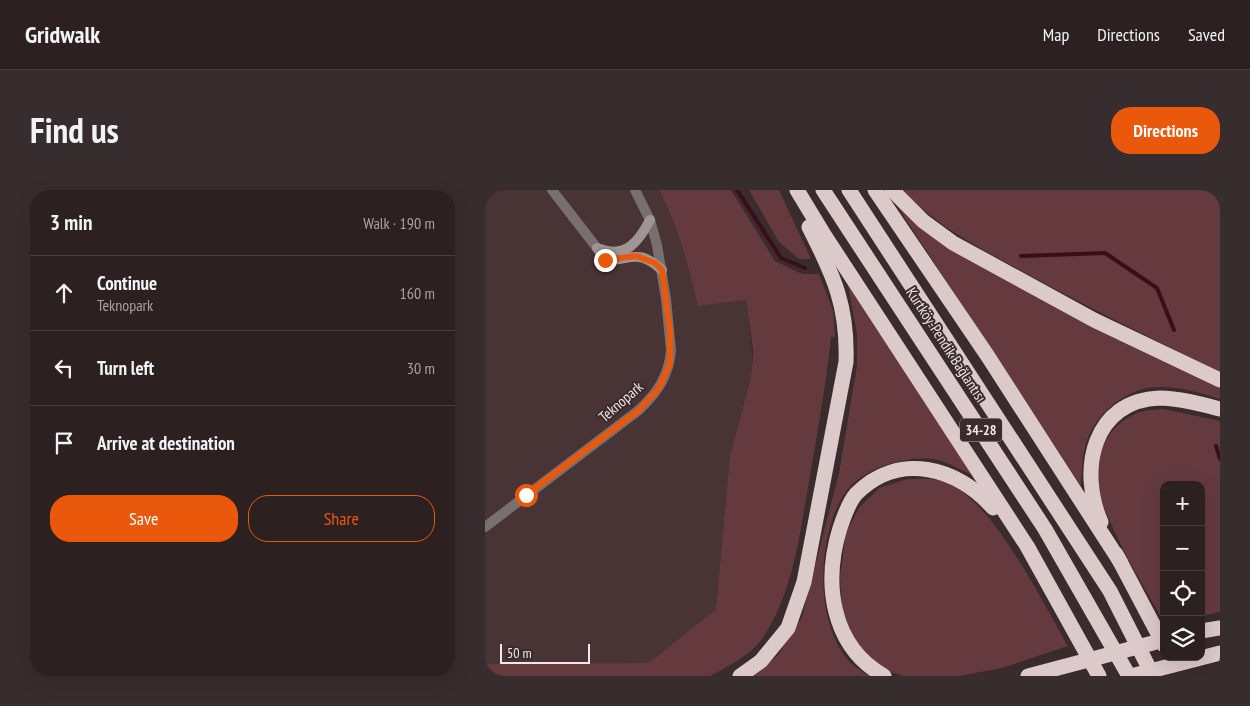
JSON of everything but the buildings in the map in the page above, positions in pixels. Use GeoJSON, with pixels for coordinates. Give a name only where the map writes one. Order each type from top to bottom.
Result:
{"type":"FeatureCollection","features":[{"type":"Feature","properties":{"kind":"highway"},"geometry":{"type":"LineString","coordinates":[[740,676],[761,660],[788,628],[804,582],[846,362],[847,332],[842,302],[823,254],[791,190]]}},
{"type":"Feature","properties":{"kind":"highway"},"geometry":{"type":"LineString","coordinates":[[797,190],[1027,546],[1099,676]]}},
{"type":"Feature","properties":{"kind":"highway","name":"Kurtköy-Pendik Bağlantısı"},"geometry":{"type":"LineString","coordinates":[[823,190],[1045,529],[1130,676]]}},
{"type":"Feature","properties":{"kind":"highway","name":"Kurtköy-Pendik Bağlantısı"},"geometry":{"type":"LineString","coordinates":[[849,190],[1110,591],[1153,676]]}},
{"type":"Feature","properties":{"kind":"highway"},"geometry":{"type":"LineString","coordinates":[[875,190],[987,355],[1121,563]]}},
{"type":"Feature","properties":{"kind":"highway"},"geometry":{"type":"LineString","coordinates":[[892,190],[923,221],[953,243],[1095,320],[1220,380]]}},
{"type":"Feature","properties":{"kind":"highway"},"geometry":{"type":"LineString","coordinates":[[1160,637],[1121,563],[1097,511],[1090,483],[1092,451],[1105,424],[1127,405],[1160,398],[1220,409]]}},
{"type":"Feature","properties":{"kind":"highway"},"geometry":{"type":"LineString","coordinates":[[884,676],[867,666],[856,654],[844,634],[836,614],[831,581],[834,546],[845,513],[856,495],[875,479],[898,470],[926,469],[949,474],[980,492],[1027,546]]}},
{"type":"Feature","properties":{"kind":"highway"},"geometry":{"type":"LineString","coordinates":[[1205,630],[1220,628]]}},
{"type":"Feature","properties":{"kind":"highway"},"geometry":{"type":"LineString","coordinates":[[1028,676],[1160,641]]}},
{"type":"Feature","properties":{"kind":"highway"},"geometry":{"type":"LineString","coordinates":[[1130,676],[1220,653]]}},
{"type":"Feature","properties":{"kind":"highway"},"geometry":{"type":"LineString","coordinates":[[1172,661],[1180,676]]}},
{"type":"Feature","properties":{"kind":"street"},"geometry":{"type":"LineString","coordinates":[[552,190],[605,260],[636,256],[655,263],[662,270]]}},
{"type":"Feature","properties":{"kind":"street","name":"Teknopark"},"geometry":{"type":"LineString","coordinates":[[485,527],[639,410],[659,388],[670,363],[671,350],[662,270],[650,220],[635,190]]}},
{"type":"Feature","properties":{"kind":"street"},"geometry":{"type":"LineString","coordinates":[[597,248],[611,253],[625,250],[643,234],[650,220]]}},
{"type":"Feature","properties":{"kind":"shaded area"},"geometry":{"type":"Polygon","coordinates":[[[485,190],[659,190],[670,212],[684,252],[698,306],[746,300],[753,360],[750,381],[730,455],[716,609],[650,664],[485,664],[485,190]]]}},
{"type":"Feature","properties":{"kind":"shaded area"},"geometry":{"type":"Polygon","coordinates":[[[659,190],[731,190],[775,261],[802,274],[819,274],[833,311],[835,337],[831,337],[822,407],[799,539],[782,601],[773,621],[757,645],[738,660],[710,676],[485,676],[485,664],[649,663],[716,609],[730,455],[750,381],[753,349],[746,300],[698,306],[687,261],[672,218],[659,190]]]}},
{"type":"Feature","properties":{"kind":"shaded area"},"geometry":{"type":"Polygon","coordinates":[[[749,190],[779,190],[811,259],[799,259],[779,242],[749,190]]]}},
{"type":"Feature","properties":{"kind":"shaded area"},"geometry":{"type":"Polygon","coordinates":[[[902,190],[1220,190],[1220,372],[1120,323],[1006,263],[944,225],[915,203],[902,190]]]}},
{"type":"Feature","properties":{"kind":"shaded area"},"geometry":{"type":"Polygon","coordinates":[[[895,203],[1220,387],[1220,399],[1172,387],[1146,388],[1126,396],[1101,416],[1087,439],[1082,466],[1081,486],[895,203]]]}},
{"type":"Feature","properties":{"kind":"shaded area"},"geometry":{"type":"Polygon","coordinates":[[[848,285],[973,475],[934,459],[911,459],[873,471],[852,484],[845,493],[829,531],[823,577],[825,601],[829,623],[837,643],[848,660],[869,676],[754,676],[778,655],[802,617],[839,473],[857,366],[857,334],[848,285]]]}},
{"type":"Feature","properties":{"kind":"shaded area"},"geometry":{"type":"Polygon","coordinates":[[[1163,409],[1220,421],[1220,612],[1205,615],[1205,481],[1160,481],[1160,615],[1135,572],[1101,499],[1096,475],[1097,464],[1104,444],[1116,427],[1124,420],[1136,413],[1163,409]]]}},
{"type":"Feature","properties":{"kind":"shaded area"},"geometry":{"type":"Polygon","coordinates":[[[908,479],[939,480],[958,488],[977,504],[1013,551],[1068,646],[1002,668],[959,676],[904,676],[884,670],[857,647],[842,609],[840,577],[846,533],[859,508],[879,488],[908,479]]]}},
{"type":"Feature","properties":{"kind":"waterway"},"geometry":{"type":"LineString","coordinates":[[737,190],[781,258],[805,268]]}},
{"type":"Feature","properties":{"kind":"waterway"},"geometry":{"type":"LineString","coordinates":[[1021,256],[1105,253],[1157,288],[1174,330]]}},
{"type":"Feature","properties":{"kind":"waterway"},"geometry":{"type":"LineString","coordinates":[[1216,446],[1220,459]]}},
{"type":"Feature","properties":{"kind":"route"},"geometry":{"type":"LineString","coordinates":[[526,495],[639,410],[651,398],[665,378],[670,363],[671,350],[662,270],[655,263],[636,256],[605,260]]}}]}
